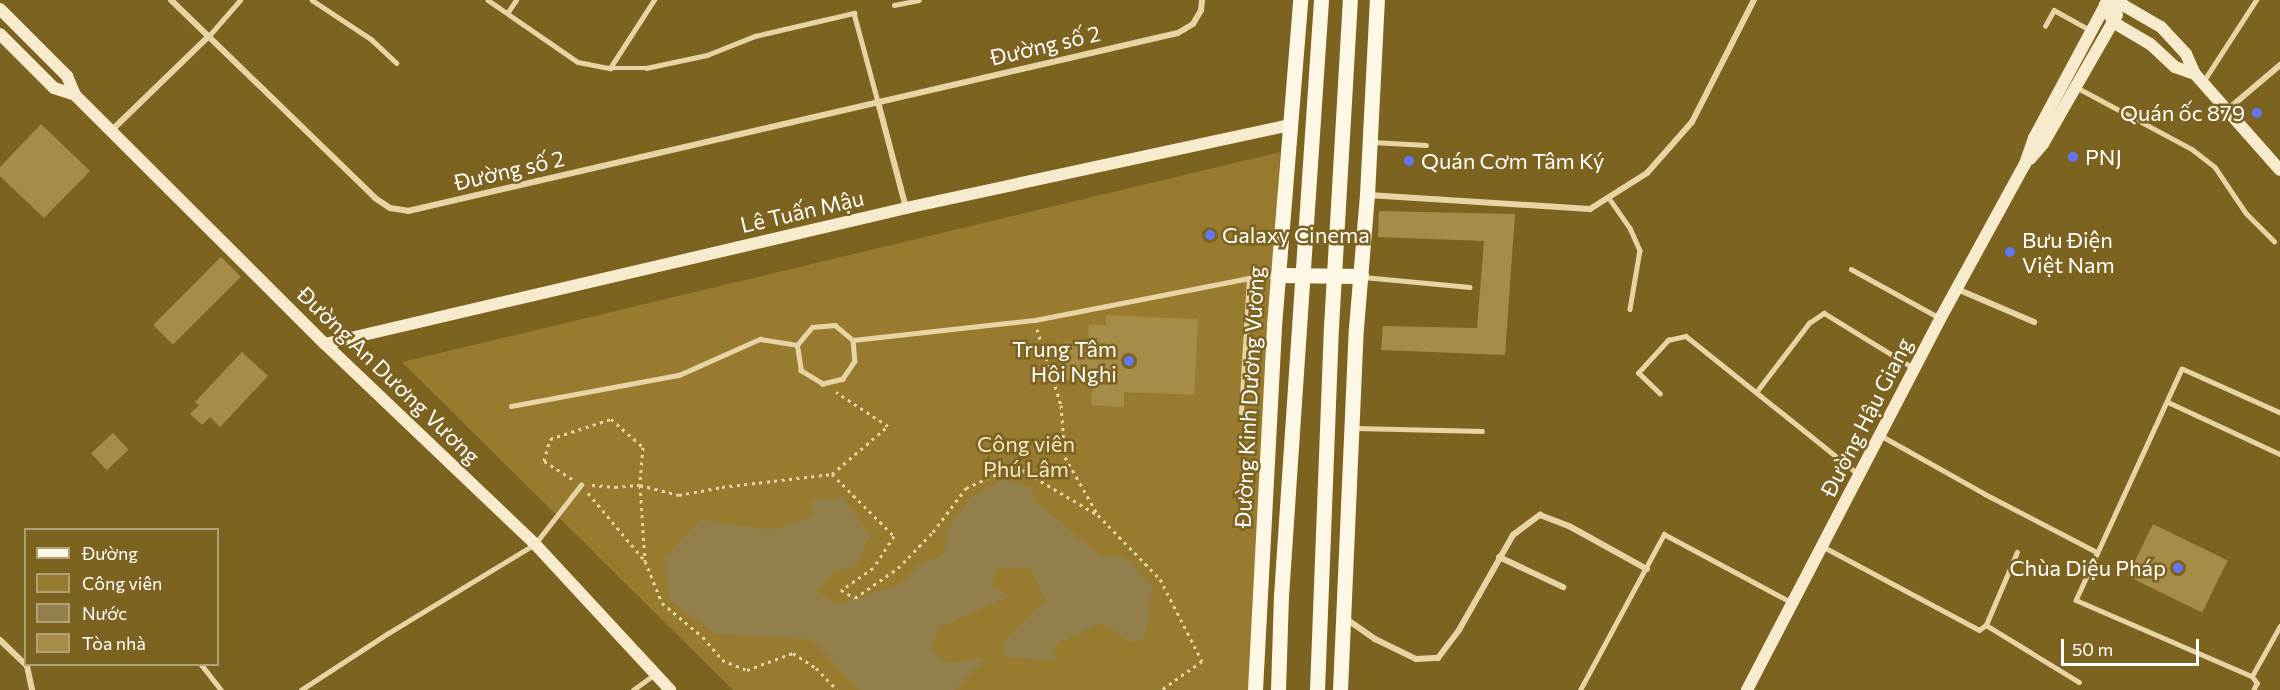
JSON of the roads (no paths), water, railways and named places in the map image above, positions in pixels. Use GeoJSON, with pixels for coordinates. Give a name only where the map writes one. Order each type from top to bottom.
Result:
{"type":"FeatureCollection","features":[{"type":"Feature","properties":{"kind":"main road","name":"Đường Kinh Dương Vương"},"geometry":{"type":"LineString","coordinates":[[1255,690],[1278,275],[1300,0]]}},
{"type":"Feature","properties":{"kind":"main road","name":"Đường Kinh Dương Vương"},"geometry":{"type":"LineString","coordinates":[[1278,690],[1281,596],[1321,0]]}},
{"type":"Feature","properties":{"kind":"main road"},"geometry":{"type":"LineString","coordinates":[[1317,690],[1331,327],[1336,276],[1350,0]]}},
{"type":"Feature","properties":{"kind":"main road"},"geometry":{"type":"LineString","coordinates":[[1340,690],[1360,276],[1367,195],[1377,0]]}},
{"type":"Feature","properties":{"kind":"main road"},"geometry":{"type":"LineString","coordinates":[[2199,78],[2175,67],[2150,44],[2113,22],[2103,2],[2124,2],[2161,27],[2186,54],[2199,78],[2280,170]]}},
{"type":"Feature","properties":{"kind":"main road","name":"Đường Hậu Giang"},"geometry":{"type":"LineString","coordinates":[[1747,690],[1940,319],[2025,164],[2034,138],[2092,32],[2103,2]]}},
{"type":"Feature","properties":{"kind":"main road","name":"Đường Hậu Giang"},"geometry":{"type":"LineString","coordinates":[[2025,164],[2043,144],[2124,2]]}},
{"type":"Feature","properties":{"kind":"main road","name":"Đường An Dương Vương"},"geometry":{"type":"LineString","coordinates":[[1,12],[67,76],[75,95]]}},
{"type":"Feature","properties":{"kind":"main road","name":"Đường An Dương Vương"},"geometry":{"type":"LineString","coordinates":[[0,34],[54,88],[75,95],[112,129],[325,344],[535,544],[670,690]]}},
{"type":"Feature","properties":{"kind":"main road"},"geometry":{"type":"LineString","coordinates":[[1290,124],[1313,119]]}},
{"type":"Feature","properties":{"kind":"main road","name":"Lê Tuấn Mậu"},"geometry":{"type":"LineString","coordinates":[[325,344],[906,208],[1290,124]]}},
{"type":"Feature","properties":{"kind":"main road"},"geometry":{"type":"LineString","coordinates":[[1278,275],[1360,276]]}},
{"type":"Feature","properties":{"kind":"street","name":"Đường số 2"},"geometry":{"type":"LineString","coordinates":[[171,0],[375,198],[390,208],[408,212],[1178,33],[1193,24],[1201,10],[1202,0]]}},
{"type":"Feature","properties":{"kind":"street"},"geometry":{"type":"LineString","coordinates":[[1367,195],[1590,209],[1647,173],[1692,122],[1754,0]]}},
{"type":"Feature","properties":{"kind":"street"},"geometry":{"type":"LineString","coordinates":[[112,129],[208,37]]}},
{"type":"Feature","properties":{"kind":"street"},"geometry":{"type":"LineString","coordinates":[[2228,110],[2280,65]]}},
{"type":"Feature","properties":{"kind":"street"},"geometry":{"type":"LineString","coordinates":[[878,102],[906,208]]}},
{"type":"Feature","properties":{"kind":"street"},"geometry":{"type":"LineString","coordinates":[[1956,289],[2034,322]]}},
{"type":"Feature","properties":{"kind":"street"},"geometry":{"type":"LineString","coordinates":[[1342,616],[1375,639],[1416,659],[1438,658],[1459,630],[1513,535],[1540,515],[1569,526],[1647,569]]}},
{"type":"Feature","properties":{"kind":"street"},"geometry":{"type":"LineString","coordinates":[[1499,557],[1563,587]]}},
{"type":"Feature","properties":{"kind":"street"},"geometry":{"type":"LineString","coordinates":[[0,640],[24,663]]}},
{"type":"Feature","properties":{"kind":"street"},"geometry":{"type":"LineString","coordinates":[[27,666],[32,690]]}},
{"type":"Feature","properties":{"kind":"lane"},"geometry":{"type":"LineString","coordinates":[[208,37],[240,0]]}},
{"type":"Feature","properties":{"kind":"lane"},"geometry":{"type":"LineString","coordinates":[[312,0],[371,39],[397,63]]}},
{"type":"Feature","properties":{"kind":"lane"},"geometry":{"type":"LineString","coordinates":[[488,0],[578,62],[610,68],[646,68],[707,55],[755,36],[854,13],[878,102]]}},
{"type":"Feature","properties":{"kind":"lane"},"geometry":{"type":"LineString","coordinates":[[508,12],[516,0]]}},
{"type":"Feature","properties":{"kind":"lane"},"geometry":{"type":"LineString","coordinates":[[610,68],[654,0]]}},
{"type":"Feature","properties":{"kind":"lane"},"geometry":{"type":"LineString","coordinates":[[894,5],[919,0]]}},
{"type":"Feature","properties":{"kind":"lane"},"geometry":{"type":"LineString","coordinates":[[2199,78],[2256,0]]}},
{"type":"Feature","properties":{"kind":"lane"},"geometry":{"type":"LineString","coordinates":[[2045,26],[2054,10],[2092,32]]}},
{"type":"Feature","properties":{"kind":"lane"},"geometry":{"type":"LineString","coordinates":[[2075,86],[2192,149],[2215,167],[2246,213],[2274,241]]}},
{"type":"Feature","properties":{"kind":"lane"},"geometry":{"type":"LineString","coordinates":[[1369,142],[1426,145]]}},
{"type":"Feature","properties":{"kind":"lane"},"geometry":{"type":"LineString","coordinates":[[1609,198],[1630,228],[1640,250],[1630,309]]}},
{"type":"Feature","properties":{"kind":"lane"},"geometry":{"type":"LineString","coordinates":[[1851,269],[1940,319]]}},
{"type":"Feature","properties":{"kind":"lane"},"geometry":{"type":"LineString","coordinates":[[853,340],[1035,320],[1249,278],[1278,275]]}},
{"type":"Feature","properties":{"kind":"lane"},"geometry":{"type":"LineString","coordinates":[[1360,276],[1470,287]]}},
{"type":"Feature","properties":{"kind":"lane"},"geometry":{"type":"LineString","coordinates":[[1241,413],[1249,278]]}},
{"type":"Feature","properties":{"kind":"lane"},"geometry":{"type":"LineString","coordinates":[[1756,391],[1809,323],[1824,313],[1915,368]]}},
{"type":"Feature","properties":{"kind":"lane"},"geometry":{"type":"LineString","coordinates":[[835,325],[853,340],[855,361],[843,379],[823,384],[801,371],[797,345],[812,327],[835,325]]}},
{"type":"Feature","properties":{"kind":"lane"},"geometry":{"type":"LineString","coordinates":[[1660,394],[1638,373],[1668,340],[1686,336],[1859,475]]}},
{"type":"Feature","properties":{"kind":"lane"},"geometry":{"type":"LineString","coordinates":[[512,406],[679,375],[760,339],[797,345]]}},
{"type":"Feature","properties":{"kind":"lane"},"geometry":{"type":"LineString","coordinates":[[2254,690],[2257,683],[2252,676],[2076,600],[2182,369],[2280,413]]}},
{"type":"Feature","properties":{"kind":"lane"},"geometry":{"type":"LineString","coordinates":[[2168,402],[2280,454]]}},
{"type":"Feature","properties":{"kind":"lane"},"geometry":{"type":"LineString","coordinates":[[1353,428],[1482,431]]}},
{"type":"Feature","properties":{"kind":"lane"},"geometry":{"type":"LineString","coordinates":[[1880,435],[1985,494],[2097,552]]}},
{"type":"Feature","properties":{"kind":"lane"},"geometry":{"type":"LineString","coordinates":[[301,690],[387,634],[535,544],[581,484]]}},
{"type":"Feature","properties":{"kind":"lane"},"geometry":{"type":"LineString","coordinates":[[1580,690],[1664,534],[1793,603]]}},
{"type":"Feature","properties":{"kind":"lane"},"geometry":{"type":"LineString","coordinates":[[1822,546],[1979,630],[1986,625],[2017,552]]}},
{"type":"Feature","properties":{"kind":"lane"},"geometry":{"type":"LineString","coordinates":[[1986,625],[2079,682]]}},
{"type":"Feature","properties":{"kind":"lane"},"geometry":{"type":"LineString","coordinates":[[2252,676],[2278,638],[2280,626]]}},
{"type":"Feature","properties":{"kind":"lane"},"geometry":{"type":"LineString","coordinates":[[203,666],[221,690]]}},
{"type":"Feature","properties":{"kind":"lane"},"geometry":{"type":"LineString","coordinates":[[633,690],[655,674]]}},
{"type":"Feature","properties":{"kind":"water"},"geometry":{"type":"Polygon","coordinates":[[[1003,480],[1033,488],[1034,501],[1100,556],[1124,556],[1153,586],[1145,638],[1131,642],[1102,623],[1054,645],[1057,661],[1005,657],[1003,643],[1046,599],[1031,569],[997,567],[991,587],[1010,596],[938,628],[932,648],[946,663],[986,658],[955,690],[860,690],[811,639],[715,634],[669,599],[665,558],[701,520],[770,530],[811,518],[812,501],[843,497],[870,536],[856,566],[833,572],[816,591],[837,605],[899,585],[920,564],[944,554],[948,527],[973,496],[1003,480]]]}},
{"type":"Feature","properties":{"kind":"place","name":"Quán ốc 879"},"geometry":{"type":"Point","coordinates":[2257,113]}},
{"type":"Feature","properties":{"kind":"place","name":"PNJ"},"geometry":{"type":"Point","coordinates":[2073,157]}},
{"type":"Feature","properties":{"kind":"place","name":"Quán Cơm Tâm Ký"},"geometry":{"type":"Point","coordinates":[1409,161]}},
{"type":"Feature","properties":{"kind":"place","name":"Galaxy Cinema"},"geometry":{"type":"Point","coordinates":[1210,235]}},
{"type":"Feature","properties":{"kind":"place","name":"Bưu Điện Việt Nam"},"geometry":{"type":"Point","coordinates":[2010,252]}},
{"type":"Feature","properties":{"kind":"place","name":"Trung Tâm Hôi Nghi"},"geometry":{"type":"Point","coordinates":[1129,361]}},
{"type":"Feature","properties":{"kind":"place","name":"Chùa Diệu Pháp"},"geometry":{"type":"Point","coordinates":[2178,568]}},
{"type":"Feature","properties":{"kind":"park label","name":"Công viên Phú Lâm"},"geometry":{"type":"Point","coordinates":[1026,456]}}]}
